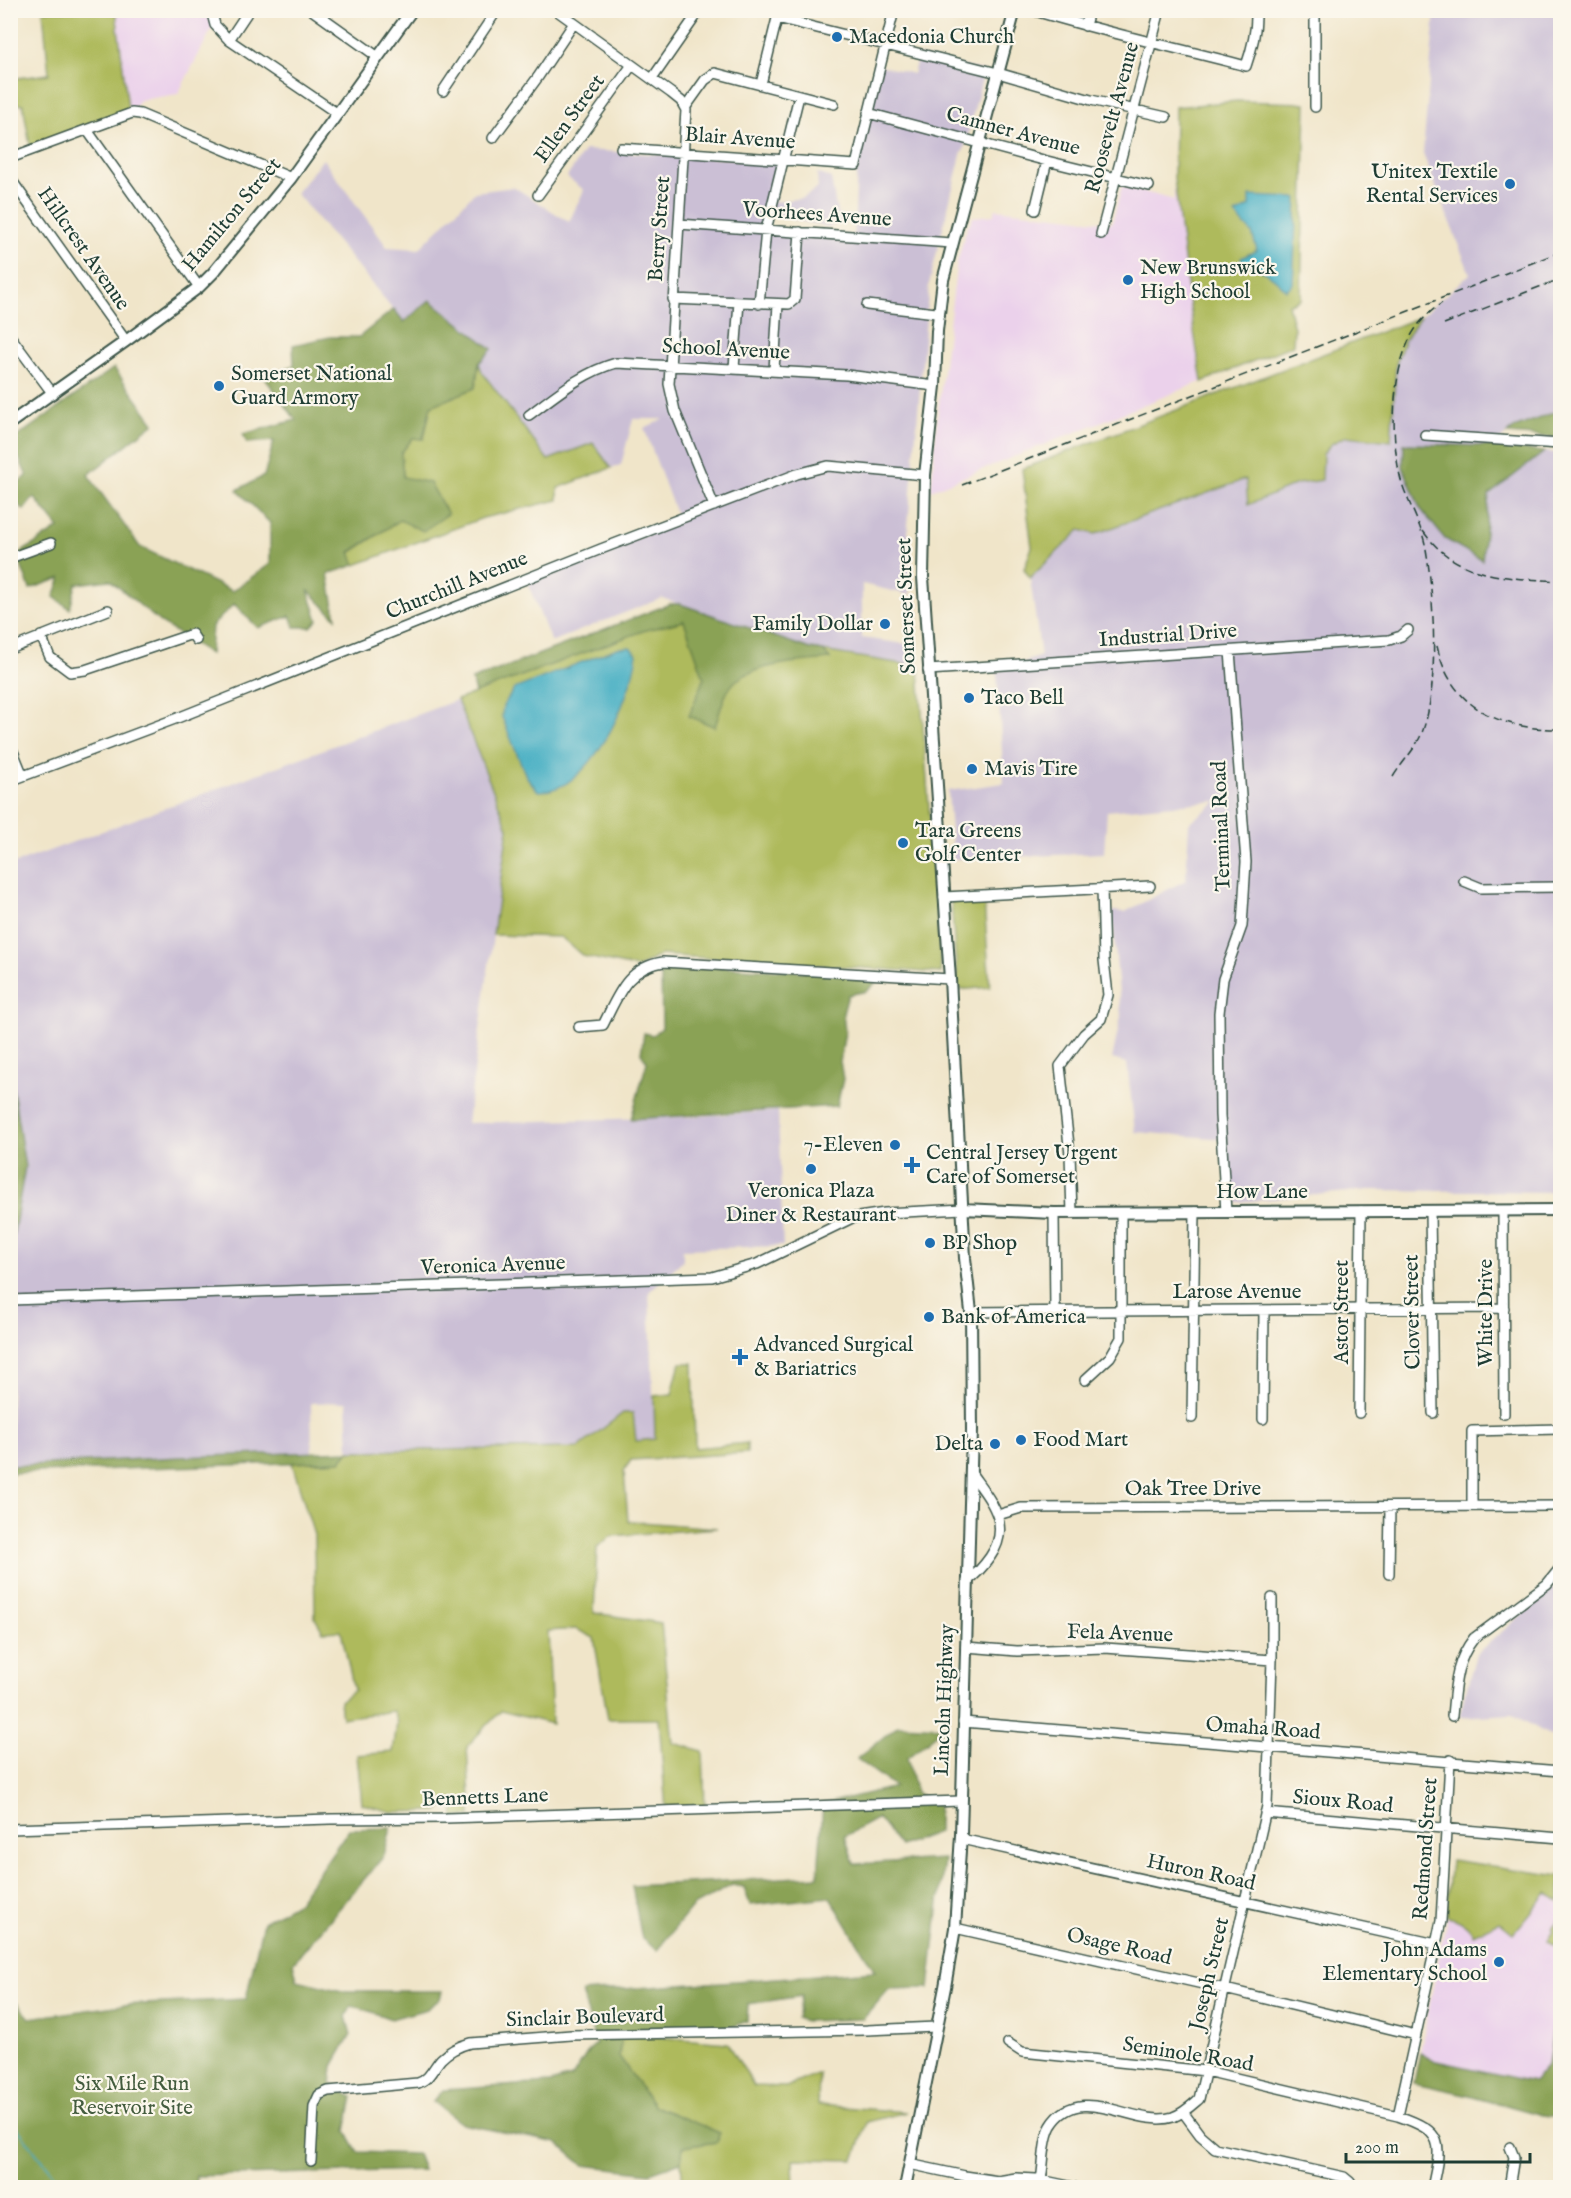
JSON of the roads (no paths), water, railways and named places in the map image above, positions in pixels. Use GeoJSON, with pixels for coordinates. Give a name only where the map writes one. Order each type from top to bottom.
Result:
{"type":"FeatureCollection","features":[{"type":"Feature","properties":{"kind":"main road","name":"Hamilton Street"},"geometry":{"type":"LineString","coordinates":[[10,423],[199,287],[227,258],[291,178],[412,10]]}},
{"type":"Feature","properties":{"kind":"main road","name":"Somerset Street"},"geometry":{"type":"LineString","coordinates":[[963,1209],[950,979],[922,577],[925,475],[943,280],[1015,10]]}},
{"type":"Feature","properties":{"kind":"main road","name":"How Lane"},"geometry":{"type":"LineString","coordinates":[[963,1209],[1054,1213],[1560,1210]]}},
{"type":"Feature","properties":{"kind":"main road","name":"Lincoln Highway"},"geometry":{"type":"LineString","coordinates":[[904,2187],[950,1964],[955,1928],[961,1834],[971,1473],[971,1312],[965,1258],[963,1209]]}},
{"type":"Feature","properties":{"kind":"street"},"geometry":{"type":"LineString","coordinates":[[211,10],[215,24],[229,40],[338,114]]}},
{"type":"Feature","properties":{"kind":"street"},"geometry":{"type":"LineString","coordinates":[[229,40],[249,10]]}},
{"type":"Feature","properties":{"kind":"street"},"geometry":{"type":"LineString","coordinates":[[312,10],[378,57]]}},
{"type":"Feature","properties":{"kind":"street"},"geometry":{"type":"LineString","coordinates":[[443,91],[497,10]]}},
{"type":"Feature","properties":{"kind":"street"},"geometry":{"type":"LineString","coordinates":[[556,10],[652,79],[681,102],[685,108],[705,80],[715,73],[834,104]]}},
{"type":"Feature","properties":{"kind":"street"},"geometry":{"type":"LineString","coordinates":[[652,79],[700,10]]}},
{"type":"Feature","properties":{"kind":"street"},"geometry":{"type":"LineString","coordinates":[[868,113],[894,10]]}},
{"type":"Feature","properties":{"kind":"street"},"geometry":{"type":"LineString","coordinates":[[1032,10],[1085,26],[1246,66],[1257,22],[1256,10]]}},
{"type":"Feature","properties":{"kind":"street"},"geometry":{"type":"LineString","coordinates":[[1085,26],[1089,10]]}},
{"type":"Feature","properties":{"kind":"street","name":"Roosevelt Avenue"},"geometry":{"type":"LineString","coordinates":[[1101,234],[1160,10]]}},
{"type":"Feature","properties":{"kind":"street"},"geometry":{"type":"LineString","coordinates":[[1315,10],[1315,107]]}},
{"type":"Feature","properties":{"kind":"street"},"geometry":{"type":"LineString","coordinates":[[761,84],[778,14],[1091,100],[1166,117]]}},
{"type":"Feature","properties":{"kind":"street"},"geometry":{"type":"LineString","coordinates":[[493,138],[574,23]]}},
{"type":"Feature","properties":{"kind":"street","name":"Ellen Street"},"geometry":{"type":"LineString","coordinates":[[538,195],[632,65]]}},
{"type":"Feature","properties":{"kind":"street"},"geometry":{"type":"LineString","coordinates":[[759,303],[766,230],[799,96]]}},
{"type":"Feature","properties":{"kind":"street","name":"Berry Street"},"geometry":{"type":"LineString","coordinates":[[685,108],[669,384],[675,411],[714,506]]}},
{"type":"Feature","properties":{"kind":"street"},"geometry":{"type":"LineString","coordinates":[[10,158],[132,113],[146,116],[291,178]]}},
{"type":"Feature","properties":{"kind":"street","name":"Camner Avenue"},"geometry":{"type":"LineString","coordinates":[[868,113],[1149,186]]}},
{"type":"Feature","properties":{"kind":"street","name":"Blair Avenue"},"geometry":{"type":"LineString","coordinates":[[621,148],[856,165],[868,113]]}},
{"type":"Feature","properties":{"kind":"street"},"geometry":{"type":"LineString","coordinates":[[87,130],[199,287]]}},
{"type":"Feature","properties":{"kind":"street"},"geometry":{"type":"LineString","coordinates":[[1035,210],[1047,161]]}},
{"type":"Feature","properties":{"kind":"street","name":"Hillcrest Avenue"},"geometry":{"type":"LineString","coordinates":[[10,178],[126,341]]}},
{"type":"Feature","properties":{"kind":"street","name":"Voorhees Avenue"},"geometry":{"type":"LineString","coordinates":[[679,224],[952,243]]}},
{"type":"Feature","properties":{"kind":"street"},"geometry":{"type":"LineString","coordinates":[[674,299],[789,304],[795,299],[800,232]]}},
{"type":"Feature","properties":{"kind":"street"},"geometry":{"type":"LineString","coordinates":[[734,368],[739,302]]}},
{"type":"Feature","properties":{"kind":"street"},"geometry":{"type":"LineString","coordinates":[[774,370],[778,304]]}},
{"type":"Feature","properties":{"kind":"street"},"geometry":{"type":"LineString","coordinates":[[867,305],[938,315]]}},
{"type":"Feature","properties":{"kind":"street"},"geometry":{"type":"LineString","coordinates":[[10,336],[53,394]]}},
{"type":"Feature","properties":{"kind":"street","name":"School Avenue"},"geometry":{"type":"LineString","coordinates":[[529,415],[564,389],[600,367],[616,363],[847,375],[935,386]]}},
{"type":"Feature","properties":{"kind":"street"},"geometry":{"type":"LineString","coordinates":[[1425,435],[1560,444]]}},
{"type":"Feature","properties":{"kind":"street","name":"Churchill Avenue"},"geometry":{"type":"LineString","coordinates":[[10,781],[814,468],[833,467],[925,475]]}},
{"type":"Feature","properties":{"kind":"street"},"geometry":{"type":"LineString","coordinates":[[10,558],[51,543]]}},
{"type":"Feature","properties":{"kind":"street"},"geometry":{"type":"LineString","coordinates":[[10,649],[108,610]]}},
{"type":"Feature","properties":{"kind":"street","name":"Industrial Drive"},"geometry":{"type":"LineString","coordinates":[[928,670],[1389,640],[1401,636],[1408,630]]}},
{"type":"Feature","properties":{"kind":"street"},"geometry":{"type":"LineString","coordinates":[[41,636],[50,657],[70,672],[85,670],[192,634],[196,640]]}},
{"type":"Feature","properties":{"kind":"street","name":"Terminal Road"},"geometry":{"type":"LineString","coordinates":[[1226,1212],[1220,1115],[1219,1013],[1223,979],[1242,926],[1246,862],[1230,651]]}},
{"type":"Feature","properties":{"kind":"street"},"geometry":{"type":"LineString","coordinates":[[10,744],[23,776]]}},
{"type":"Feature","properties":{"kind":"street"},"geometry":{"type":"LineString","coordinates":[[1464,881],[1481,888],[1560,887]]}},
{"type":"Feature","properties":{"kind":"street"},"geometry":{"type":"LineString","coordinates":[[944,897],[1150,886]]}},
{"type":"Feature","properties":{"kind":"street"},"geometry":{"type":"LineString","coordinates":[[1072,1213],[1070,1154],[1060,1066],[1084,1034],[1101,1019],[1108,995],[1104,960],[1102,888]]}},
{"type":"Feature","properties":{"kind":"street"},"geometry":{"type":"LineString","coordinates":[[579,1027],[603,1025],[629,978],[653,964],[663,962],[950,979]]}},
{"type":"Feature","properties":{"kind":"street","name":"Veronica Avenue"},"geometry":{"type":"LineString","coordinates":[[10,1300],[712,1277],[757,1264],[852,1218],[885,1213],[963,1209]]}},
{"type":"Feature","properties":{"kind":"street","name":"Astor Street"},"geometry":{"type":"LineString","coordinates":[[1359,1413],[1361,1211]]}},
{"type":"Feature","properties":{"kind":"street","name":"Clover Street"},"geometry":{"type":"LineString","coordinates":[[1430,1211],[1433,1413]]}},
{"type":"Feature","properties":{"kind":"street","name":"White Drive"},"geometry":{"type":"LineString","coordinates":[[1503,1211],[1504,1414]]}},
{"type":"Feature","properties":{"kind":"street"},"geometry":{"type":"LineString","coordinates":[[1192,1418],[1195,1212]]}},
{"type":"Feature","properties":{"kind":"street"},"geometry":{"type":"LineString","coordinates":[[1054,1213],[1055,1311]]}},
{"type":"Feature","properties":{"kind":"street"},"geometry":{"type":"LineString","coordinates":[[1085,1380],[1110,1357],[1120,1341],[1121,1213]]}},
{"type":"Feature","properties":{"kind":"street","name":"Larose Avenue"},"geometry":{"type":"LineString","coordinates":[[971,1312],[1504,1308]]}},
{"type":"Feature","properties":{"kind":"street"},"geometry":{"type":"LineString","coordinates":[[1263,1419],[1264,1310]]}},
{"type":"Feature","properties":{"kind":"street"},"geometry":{"type":"LineString","coordinates":[[1472,1506],[1472,1431],[1560,1429]]}},
{"type":"Feature","properties":{"kind":"street"},"geometry":{"type":"LineString","coordinates":[[967,1581],[978,1573],[995,1550],[1000,1535],[998,1515],[971,1473]]}},
{"type":"Feature","properties":{"kind":"street"},"geometry":{"type":"LineString","coordinates":[[1389,1574],[1390,1506]]}},
{"type":"Feature","properties":{"kind":"street","name":"Oak Tree Drive"},"geometry":{"type":"LineString","coordinates":[[998,1515],[1021,1508],[1560,1506]]}},
{"type":"Feature","properties":{"kind":"street"},"geometry":{"type":"LineString","coordinates":[[1452,1716],[1456,1676],[1465,1649],[1474,1638],[1547,1584],[1560,1568]]}},
{"type":"Feature","properties":{"kind":"street","name":"Joseph Street"},"geometry":{"type":"LineString","coordinates":[[1183,2112],[1199,2098],[1265,1813],[1272,1660],[1272,1598]]}},
{"type":"Feature","properties":{"kind":"street","name":"Fela Avenue"},"geometry":{"type":"LineString","coordinates":[[966,1647],[1017,1651],[1105,1648],[1272,1660]]}},
{"type":"Feature","properties":{"kind":"street","name":"Omaha Road"},"geometry":{"type":"LineString","coordinates":[[963,1722],[1269,1748],[1450,1760],[1560,1771]]}},
{"type":"Feature","properties":{"kind":"street","name":"Redmond Street"},"geometry":{"type":"LineString","coordinates":[[1398,2116],[1441,1921],[1450,1760]]}},
{"type":"Feature","properties":{"kind":"street","name":"Bennetts Lane"},"geometry":{"type":"LineString","coordinates":[[10,1829],[331,1819],[446,1818],[961,1801]]}},
{"type":"Feature","properties":{"kind":"street","name":"Sioux Road"},"geometry":{"type":"LineString","coordinates":[[1265,1813],[1560,1839]]}},
{"type":"Feature","properties":{"kind":"street","name":"Huron Road"},"geometry":{"type":"LineString","coordinates":[[961,1834],[966,1840],[1436,1944]]}},
{"type":"Feature","properties":{"kind":"street","name":"Osage Road"},"geometry":{"type":"LineString","coordinates":[[955,1928],[1416,2035]]}},
{"type":"Feature","properties":{"kind":"street","name":"Sinclair Boulevard"},"geometry":{"type":"LineString","coordinates":[[311,2161],[314,2106],[319,2095],[328,2091],[423,2081],[448,2054],[470,2043],[571,2035],[936,2027]]}},
{"type":"Feature","properties":{"kind":"street","name":"Seminole Road"},"geometry":{"type":"LineString","coordinates":[[1008,2043],[1022,2052],[1206,2072],[1398,2116],[1427,2128],[1438,2143],[1437,2166],[1432,2187]]}},
{"type":"Feature","properties":{"kind":"street"},"geometry":{"type":"LineString","coordinates":[[1041,2180],[1045,2151],[1052,2126],[1063,2113],[1078,2106],[1091,2104],[1154,2118],[1171,2118],[1183,2112],[1200,2135],[1215,2148],[1344,2177],[1352,2187]]}},
{"type":"Feature","properties":{"kind":"street"},"geometry":{"type":"LineString","coordinates":[[1509,2187],[1514,2157],[1510,2147]]}},
{"type":"Feature","properties":{"kind":"street"},"geometry":{"type":"LineString","coordinates":[[909,2164],[990,2184],[1016,2178],[1077,2187]]}},
{"type":"Feature","properties":{"kind":"water"},"geometry":{"type":"Polygon","coordinates":[[[1250,196],[1297,198],[1293,284],[1286,290],[1270,275],[1241,260],[1257,250],[1252,233],[1235,214],[1250,206],[1250,196]]]}},
{"type":"Feature","properties":{"kind":"water"},"geometry":{"type":"Polygon","coordinates":[[[630,647],[637,654],[633,673],[617,717],[605,740],[591,761],[575,777],[557,788],[538,791],[526,776],[502,717],[503,706],[514,689],[617,648],[630,647]]]}},
{"type":"Feature","properties":{"kind":"waterway"},"geometry":{"type":"LineString","coordinates":[[10,2119],[64,2188]]}},
{"type":"Feature","properties":{"kind":"railway"},"geometry":{"type":"LineString","coordinates":[[962,485],[1560,252]]}},
{"type":"Feature","properties":{"kind":"railway"},"geometry":{"type":"LineString","coordinates":[[1444,324],[1560,279]]}},
{"type":"Feature","properties":{"kind":"railway"},"geometry":{"type":"LineString","coordinates":[[1393,777],[1418,741],[1427,717],[1434,644],[1426,549],[1401,480],[1395,448],[1395,394],[1402,360],[1413,333],[1421,321],[1442,303]]}},
{"type":"Feature","properties":{"kind":"railway"},"geometry":{"type":"LineString","coordinates":[[1423,531],[1436,547],[1451,559],[1467,567],[1502,577],[1560,581]]}},
{"type":"Feature","properties":{"kind":"railway"},"geometry":{"type":"LineString","coordinates":[[1437,646],[1444,668],[1454,686],[1482,712],[1518,725],[1560,729]]}},
{"type":"Feature","properties":{"kind":"place","name":"Macedonia Church"},"geometry":{"type":"Point","coordinates":[837,37]}},
{"type":"Feature","properties":{"kind":"place","name":"Unitex Textile Rental Services"},"geometry":{"type":"Point","coordinates":[1510,184]}},
{"type":"Feature","properties":{"kind":"place","name":"New Brunswick High School"},"geometry":{"type":"Point","coordinates":[1128,280]}},
{"type":"Feature","properties":{"kind":"place","name":"Somerset National Guard Armory"},"geometry":{"type":"Point","coordinates":[219,386]}},
{"type":"Feature","properties":{"kind":"place","name":"Family Dollar"},"geometry":{"type":"Point","coordinates":[885,624]}},
{"type":"Feature","properties":{"kind":"place","name":"Taco Bell"},"geometry":{"type":"Point","coordinates":[969,698]}},
{"type":"Feature","properties":{"kind":"place","name":"Mavis Tire"},"geometry":{"type":"Point","coordinates":[972,769]}},
{"type":"Feature","properties":{"kind":"place","name":"Tara Greens Golf Center"},"geometry":{"type":"Point","coordinates":[903,843]}},
{"type":"Feature","properties":{"kind":"place","name":"7-Eleven"},"geometry":{"type":"Point","coordinates":[895,1145]}},
{"type":"Feature","properties":{"kind":"place","name":"Central Jersey Urgent Care of Somerset"},"geometry":{"type":"Point","coordinates":[912,1165]}},
{"type":"Feature","properties":{"kind":"place","name":"Veronica Plaza Diner & Restaurant"},"geometry":{"type":"Point","coordinates":[811,1169]}},
{"type":"Feature","properties":{"kind":"place","name":"BP Shop"},"geometry":{"type":"Point","coordinates":[930,1243]}},
{"type":"Feature","properties":{"kind":"place","name":"Bank of America"},"geometry":{"type":"Point","coordinates":[929,1317]}},
{"type":"Feature","properties":{"kind":"place","name":"Advanced Surgical & Bariatrics"},"geometry":{"type":"Point","coordinates":[740,1357]}},
{"type":"Feature","properties":{"kind":"place","name":"Food Mart"},"geometry":{"type":"Point","coordinates":[1021,1440]}},
{"type":"Feature","properties":{"kind":"place","name":"Delta"},"geometry":{"type":"Point","coordinates":[995,1444]}},
{"type":"Feature","properties":{"kind":"place","name":"John Adams Elementary School"},"geometry":{"type":"Point","coordinates":[1499,1962]}},
{"type":"Feature","properties":{"kind":"park label","name":"Six Mile Run Reservoir Site"},"geometry":{"type":"Point","coordinates":[132,2096]}}]}
